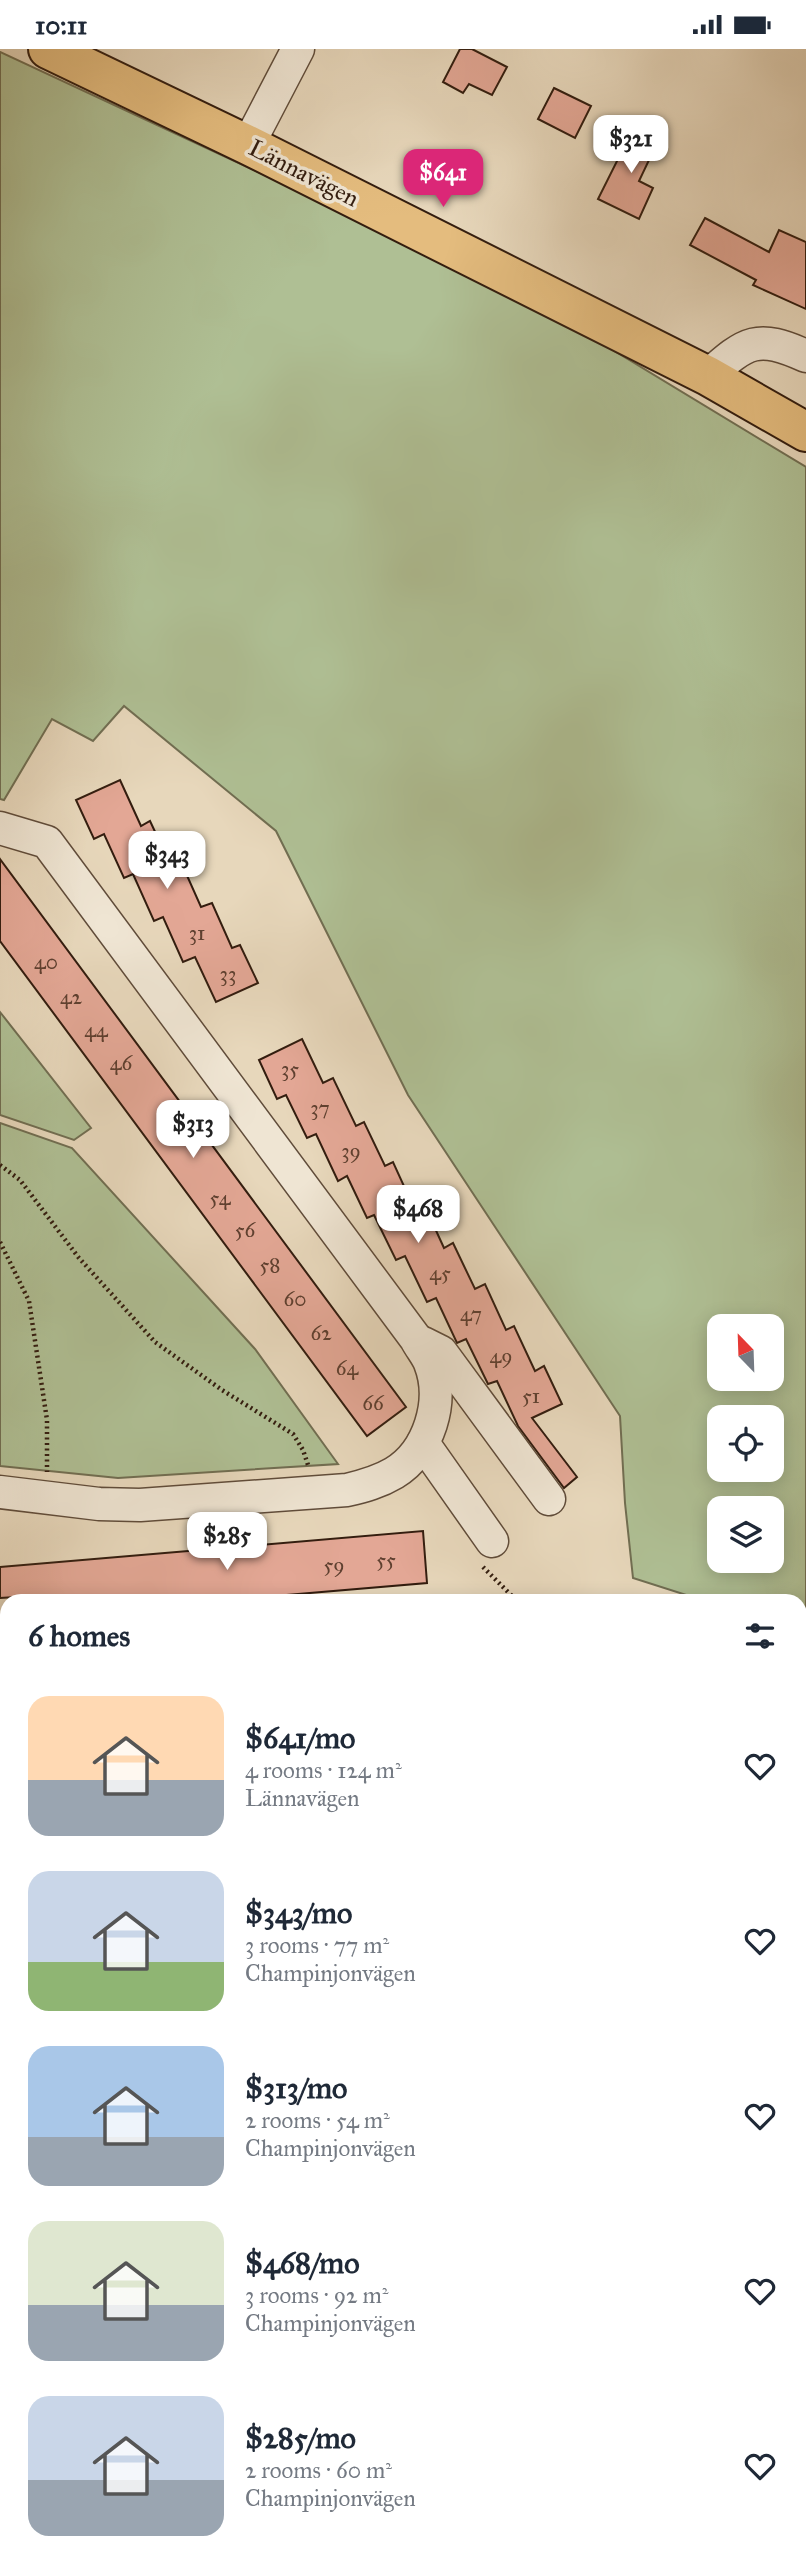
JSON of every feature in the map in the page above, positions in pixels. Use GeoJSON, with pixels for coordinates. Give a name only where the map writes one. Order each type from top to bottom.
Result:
{"type":"FeatureCollection","features":[{"type":"Feature","properties":{"kind":"main road","name":"Lännavägen"},"geometry":{"type":"LineString","coordinates":[[48,49],[248,145],[708,376],[806,432]]}},
{"type":"Feature","properties":{"kind":"street"},"geometry":{"type":"LineString","coordinates":[[248,145],[298,49]]}},
{"type":"Feature","properties":{"kind":"street"},"geometry":{"type":"LineString","coordinates":[[708,376],[750,345],[765,342],[781,345],[806,356]]}},
{"type":"Feature","properties":{"kind":"street"},"geometry":{"type":"LineString","coordinates":[[0,828],[47,842],[416,1339],[430,1363],[435,1385],[435,1406],[423,1443],[410,1461],[374,1484],[348,1490],[140,1505],[99,1504],[0,1492]]}},
{"type":"Feature","properties":{"kind":"street"},"geometry":{"type":"LineString","coordinates":[[416,1339],[441,1352],[548,1499]]}},
{"type":"Feature","properties":{"kind":"street"},"geometry":{"type":"LineString","coordinates":[[423,1443],[492,1541]]}},
{"type":"Feature","properties":{"kind":"path"},"geometry":{"type":"LineString","coordinates":[[0,1165],[20,1179],[79,1258],[155,1342],[222,1390],[293,1434],[303,1450],[312,1475],[314,1493]]}},
{"type":"Feature","properties":{"kind":"path"},"geometry":{"type":"LineString","coordinates":[[0,1242],[29,1301],[47,1420],[46,1497]]}},
{"type":"Feature","properties":{"kind":"green space"},"geometry":{"type":"Polygon","coordinates":[[[0,52],[522,295],[806,467],[806,1594],[683,1594],[633,1578],[620,1416],[408,1095],[276,831],[124,706],[93,741],[52,719],[4,800],[0,799],[0,52]]]}},
{"type":"Feature","properties":{"kind":"green space"},"geometry":{"type":"Polygon","coordinates":[[[0,1012],[91,1128],[74,1140],[0,1115],[0,1012]]]}},
{"type":"Feature","properties":{"kind":"green space"},"geometry":{"type":"Polygon","coordinates":[[[0,1123],[72,1148],[255,1349],[338,1464],[118,1478],[0,1466],[0,1123]]]}},
{"type":"Feature","properties":{"kind":"building"},"geometry":{"type":"Polygon","coordinates":[[[460,49],[472,49],[507,67],[492,95],[469,84],[463,93],[443,82],[460,49]]]}},
{"type":"Feature","properties":{"kind":"building"},"geometry":{"type":"Polygon","coordinates":[[[554,88],[591,106],[575,138],[538,119],[554,88]]]}},
{"type":"Feature","properties":{"kind":"building"},"geometry":{"type":"Polygon","coordinates":[[[634,127],[659,139],[639,181],[653,188],[639,219],[598,199],[634,127]]]}},
{"type":"Feature","properties":{"kind":"building"},"geometry":{"type":"Polygon","coordinates":[[[705,218],[769,252],[779,230],[806,242],[806,309],[753,285],[756,280],[690,245],[705,218]]]}},
{"type":"Feature","properties":{"kind":"building"},"geometry":{"type":"Polygon","coordinates":[[[120,780],[141,826],[150,821],[171,866],[181,862],[201,907],[212,903],[232,948],[240,945],[258,983],[216,1002],[195,957],[183,962],[163,917],[154,921],[133,874],[124,878],[104,834],[94,839],[76,800],[120,780]]]}},
{"type":"Feature","properties":{"kind":"building"},"geometry":{"type":"Polygon","coordinates":[[[0,859],[406,1407],[367,1436],[0,941],[0,859]]]}},
{"type":"Feature","properties":{"kind":"building"},"geometry":{"type":"Polygon","coordinates":[[[302,1039],[323,1083],[333,1078],[356,1126],[364,1122],[385,1166],[393,1162],[413,1206],[423,1202],[444,1248],[453,1243],[475,1289],[485,1284],[506,1330],[514,1326],[535,1371],[544,1366],[562,1404],[532,1418],[577,1477],[564,1488],[518,1426],[497,1381],[488,1384],[466,1339],[457,1343],[436,1298],[427,1302],[405,1256],[396,1260],[374,1215],[367,1218],[347,1176],[338,1181],[316,1134],[307,1138],[286,1095],[277,1099],[259,1060],[302,1039]]]}},
{"type":"Feature","properties":{"kind":"building"},"geometry":{"type":"Polygon","coordinates":[[[423,1531],[427,1583],[297,1594],[0,1594],[0,1567],[423,1531]]]}}]}
